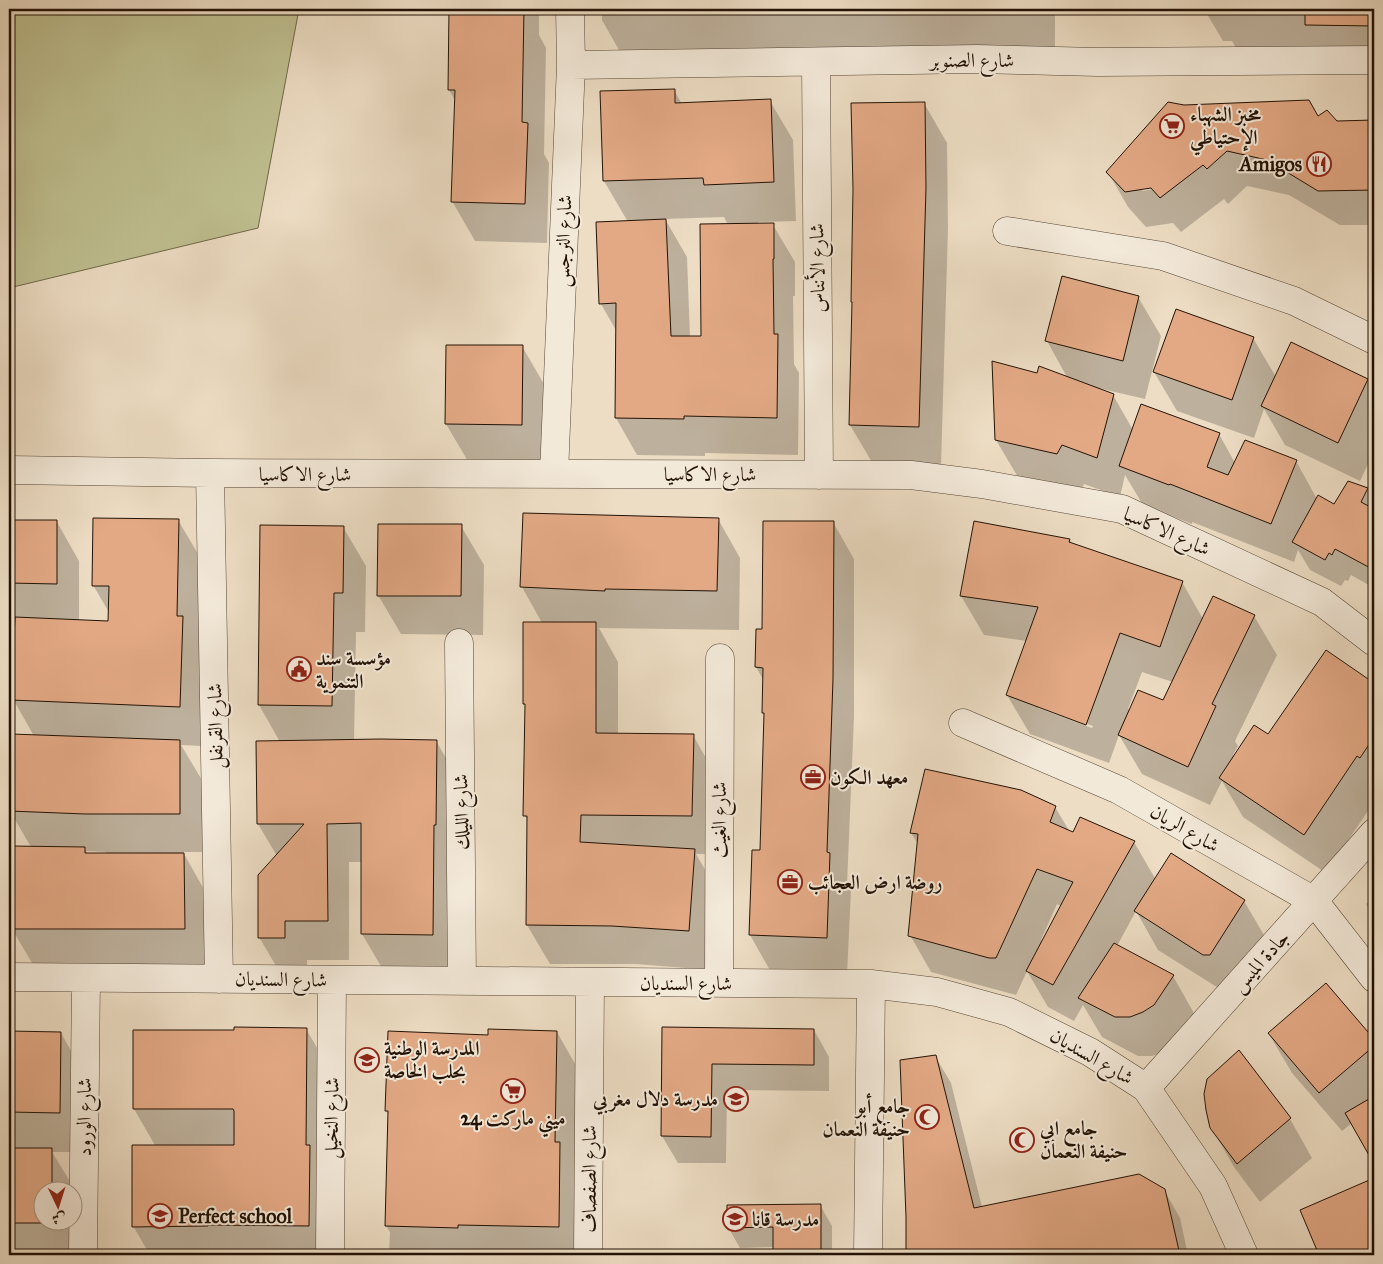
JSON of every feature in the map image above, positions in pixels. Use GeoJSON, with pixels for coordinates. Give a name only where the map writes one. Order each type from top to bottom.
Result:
{"type":"FeatureCollection","features":[{"type":"Feature","properties":{"kind":"street","name":"شارع النرجس"},"geometry":{"type":"LineString","coordinates":[[554,474],[571,65],[570,9]]}},
{"type":"Feature","properties":{"kind":"street","name":"شارع الصنوبر"},"geometry":{"type":"LineString","coordinates":[[571,65],[977,59],[1098,62],[1374,60]]}},
{"type":"Feature","properties":{"kind":"street","name":"شارع الأنناس"},"geometry":{"type":"LineString","coordinates":[[816,62],[819,475]]}},
{"type":"Feature","properties":{"kind":"street"},"geometry":{"type":"LineString","coordinates":[[1007,231],[1163,256],[1294,300],[1374,340]]}},
{"type":"Feature","properties":{"kind":"street","name":"شارع الاكاسيا"},"geometry":{"type":"LineString","coordinates":[[9,470],[210,474],[911,475],[982,484],[1122,509],[1322,602],[1374,642]]}},
{"type":"Feature","properties":{"kind":"street","name":"شارع القرنفل"},"geometry":{"type":"LineString","coordinates":[[210,474],[219,979]]}},
{"type":"Feature","properties":{"kind":"street","name":"شارع الليلك"},"geometry":{"type":"LineString","coordinates":[[459,644],[462,981]]}},
{"type":"Feature","properties":{"kind":"street","name":"شارع الغيث"},"geometry":{"type":"LineString","coordinates":[[719,983],[720,658]]}},
{"type":"Feature","properties":{"kind":"street","name":"شارع الريان"},"geometry":{"type":"LineString","coordinates":[[963,723],[1118,790],[1314,901],[1374,978]]}},
{"type":"Feature","properties":{"kind":"street","name":"جادة الميس"},"geometry":{"type":"LineString","coordinates":[[1146,1088],[1374,833]]}},
{"type":"Feature","properties":{"kind":"street","name":"شارع السنديان"},"geometry":{"type":"LineString","coordinates":[[9,977],[872,984],[937,992],[1009,1012],[1090,1052],[1146,1088],[1213,1186],[1244,1255]]}},
{"type":"Feature","properties":{"kind":"street","name":"شارع الورود"},"geometry":{"type":"LineString","coordinates":[[83,1255],[86,978]]}},
{"type":"Feature","properties":{"kind":"street","name":"شارع النخيل"},"geometry":{"type":"LineString","coordinates":[[330,1255],[332,980]]}},
{"type":"Feature","properties":{"kind":"street","name":"شارع الصفصاف"},"geometry":{"type":"LineString","coordinates":[[588,1255],[590,982]]}},
{"type":"Feature","properties":{"kind":"street"},"geometry":{"type":"LineString","coordinates":[[868,1255],[872,984]]}},
{"type":"Feature","properties":{"kind":"green space"},"geometry":{"type":"Polygon","coordinates":[[[9,9],[299,9],[258,228],[9,288],[9,9]]]}},
{"type":"Feature","properties":{"kind":"building"},"geometry":{"type":"Polygon","coordinates":[[[449,9],[524,9],[522,122],[528,123],[525,204],[451,202],[455,90],[448,90],[449,9]]]}},
{"type":"Feature","properties":{"kind":"building"},"geometry":{"type":"Polygon","coordinates":[[[1305,9],[1374,9],[1374,26],[1305,25],[1305,9]]]}},
{"type":"Feature","properties":{"kind":"building"},"geometry":{"type":"Polygon","coordinates":[[[675,89],[675,103],[771,99],[774,182],[704,185],[703,178],[603,181],[600,91],[675,89]]]}},
{"type":"Feature","properties":{"kind":"building"},"geometry":{"type":"Polygon","coordinates":[[[1309,100],[1318,116],[1327,110],[1337,121],[1374,120],[1374,190],[1318,191],[1267,160],[1227,151],[1207,169],[1203,165],[1160,198],[1151,188],[1125,192],[1106,172],[1168,102],[1184,105],[1309,100]]]}},
{"type":"Feature","properties":{"kind":"building"},"geometry":{"type":"Polygon","coordinates":[[[925,102],[926,188],[919,427],[849,425],[853,189],[851,103],[925,102]]]}},
{"type":"Feature","properties":{"kind":"building"},"geometry":{"type":"Polygon","coordinates":[[[666,219],[671,336],[701,336],[700,224],[774,223],[774,334],[778,334],[777,418],[684,416],[684,419],[615,418],[616,303],[599,304],[596,222],[666,219]]]}},
{"type":"Feature","properties":{"kind":"building"},"geometry":{"type":"Polygon","coordinates":[[[1062,276],[1139,296],[1123,361],[1045,341],[1062,276]]]}},
{"type":"Feature","properties":{"kind":"building"},"geometry":{"type":"Polygon","coordinates":[[[1176,309],[1254,337],[1232,400],[1153,372],[1176,309]]]}},
{"type":"Feature","properties":{"kind":"building"},"geometry":{"type":"Polygon","coordinates":[[[1291,342],[1368,379],[1338,443],[1261,406],[1291,342]]]}},
{"type":"Feature","properties":{"kind":"building"},"geometry":{"type":"Polygon","coordinates":[[[446,345],[523,345],[522,425],[445,424],[446,345]]]}},
{"type":"Feature","properties":{"kind":"building"},"geometry":{"type":"Polygon","coordinates":[[[992,361],[1037,373],[1039,366],[1114,394],[1097,458],[1062,445],[1057,454],[995,440],[992,361]]]}},
{"type":"Feature","properties":{"kind":"building"},"geometry":{"type":"Polygon","coordinates":[[[1141,404],[1220,433],[1207,467],[1228,475],[1245,440],[1297,460],[1271,524],[1119,466],[1141,404]]]}},
{"type":"Feature","properties":{"kind":"building"},"geometry":{"type":"Polygon","coordinates":[[[1348,481],[1368,488],[1361,502],[1374,509],[1374,570],[1335,549],[1332,555],[1329,553],[1325,560],[1292,542],[1318,495],[1334,504],[1348,481]]]}},
{"type":"Feature","properties":{"kind":"building"},"geometry":{"type":"Polygon","coordinates":[[[523,513],[719,518],[717,591],[605,589],[605,591],[520,587],[523,513]]]}},
{"type":"Feature","properties":{"kind":"building"},"geometry":{"type":"Polygon","coordinates":[[[93,518],[179,519],[177,616],[183,616],[180,707],[11,700],[15,617],[108,621],[109,586],[92,586],[93,518]]]}},
{"type":"Feature","properties":{"kind":"building"},"geometry":{"type":"Polygon","coordinates":[[[9,520],[57,520],[57,584],[9,583],[9,520]]]}},
{"type":"Feature","properties":{"kind":"building"},"geometry":{"type":"Polygon","coordinates":[[[763,521],[834,521],[833,679],[827,852],[830,853],[827,938],[749,935],[752,850],[760,850],[764,713],[762,713],[763,668],[755,667],[756,629],[762,629],[763,521]]]}},
{"type":"Feature","properties":{"kind":"building"},"geometry":{"type":"Polygon","coordinates":[[[974,521],[1070,539],[1069,542],[1183,581],[1160,647],[1120,633],[1086,725],[1006,695],[1038,607],[960,596],[974,521]]]}},
{"type":"Feature","properties":{"kind":"building"},"geometry":{"type":"Polygon","coordinates":[[[378,524],[462,524],[461,596],[377,596],[378,524]]]}},
{"type":"Feature","properties":{"kind":"building"},"geometry":{"type":"Polygon","coordinates":[[[260,525],[344,526],[343,593],[334,593],[332,706],[258,705],[260,525]]]}},
{"type":"Feature","properties":{"kind":"building"},"geometry":{"type":"Polygon","coordinates":[[[1213,596],[1255,615],[1212,704],[1216,706],[1188,767],[1118,735],[1138,690],[1163,700],[1213,596]]]}},
{"type":"Feature","properties":{"kind":"building"},"geometry":{"type":"Polygon","coordinates":[[[523,622],[596,622],[596,733],[694,734],[692,816],[581,815],[580,842],[695,849],[689,931],[612,926],[526,925],[527,816],[523,816],[525,704],[523,704],[523,622]]]}},
{"type":"Feature","properties":{"kind":"building"},"geometry":{"type":"Polygon","coordinates":[[[1326,650],[1374,683],[1374,737],[1360,758],[1357,756],[1304,835],[1219,778],[1254,725],[1268,734],[1326,650]]]}},
{"type":"Feature","properties":{"kind":"building"},"geometry":{"type":"Polygon","coordinates":[[[11,734],[180,740],[180,814],[85,814],[9,811],[11,734]]]}},
{"type":"Feature","properties":{"kind":"building"},"geometry":{"type":"Polygon","coordinates":[[[437,740],[433,935],[361,934],[361,823],[327,824],[328,921],[285,921],[285,938],[258,938],[258,875],[304,824],[257,824],[256,741],[437,740]]]}},
{"type":"Feature","properties":{"kind":"building"},"geometry":{"type":"Polygon","coordinates":[[[925,769],[1021,790],[1056,806],[1050,822],[1073,832],[1080,817],[1135,841],[1053,985],[1026,971],[1073,882],[1037,869],[996,958],[989,958],[908,936],[918,834],[910,833],[925,769]]]}},
{"type":"Feature","properties":{"kind":"building"},"geometry":{"type":"Polygon","coordinates":[[[11,846],[85,847],[85,853],[184,853],[185,929],[11,929],[11,846]]]}},
{"type":"Feature","properties":{"kind":"building"},"geometry":{"type":"Polygon","coordinates":[[[1171,853],[1245,900],[1210,955],[1203,955],[1134,911],[1171,853]]]}},
{"type":"Feature","properties":{"kind":"building"},"geometry":{"type":"Polygon","coordinates":[[[1114,943],[1174,975],[1154,1005],[1130,1017],[1115,1017],[1078,998],[1114,943]]]}},
{"type":"Feature","properties":{"kind":"building"},"geometry":{"type":"Polygon","coordinates":[[[1326,983],[1374,1039],[1374,1046],[1319,1093],[1268,1033],[1326,983]]]}},
{"type":"Feature","properties":{"kind":"building"},"geometry":{"type":"Polygon","coordinates":[[[234,1027],[307,1028],[306,1145],[310,1145],[309,1226],[208,1225],[132,1227],[132,1145],[234,1145],[233,1109],[133,1109],[133,1030],[234,1030],[234,1027]]]}},
{"type":"Feature","properties":{"kind":"building"},"geometry":{"type":"Polygon","coordinates":[[[662,1027],[814,1029],[814,1065],[712,1064],[711,1137],[661,1136],[662,1027]]]}},
{"type":"Feature","properties":{"kind":"building"},"geometry":{"type":"Polygon","coordinates":[[[488,1029],[557,1031],[555,1142],[560,1142],[559,1227],[458,1225],[458,1228],[385,1226],[388,1111],[385,1111],[388,1031],[488,1035],[488,1029]]]}},
{"type":"Feature","properties":{"kind":"building"},"geometry":{"type":"Polygon","coordinates":[[[9,1031],[61,1032],[60,1113],[9,1112],[9,1031]]]}},
{"type":"Feature","properties":{"kind":"building"},"geometry":{"type":"Polygon","coordinates":[[[1239,1050],[1291,1118],[1237,1164],[1210,1128],[1204,1094],[1207,1079],[1239,1050]]]}},
{"type":"Feature","properties":{"kind":"building","name":"جامع أبو حنيفة النعمان"},"geometry":{"type":"Polygon","coordinates":[[[936,1055],[974,1208],[1139,1174],[1165,1189],[1180,1255],[906,1255],[900,1060],[936,1055]]]}},
{"type":"Feature","properties":{"kind":"building"},"geometry":{"type":"Polygon","coordinates":[[[1374,1096],[1374,1164],[1345,1113],[1374,1096]]]}},
{"type":"Feature","properties":{"kind":"building"},"geometry":{"type":"Polygon","coordinates":[[[9,1148],[52,1148],[52,1182],[32,1182],[32,1223],[9,1223],[9,1148]]]}},
{"type":"Feature","properties":{"kind":"building"},"geometry":{"type":"Polygon","coordinates":[[[1374,1178],[1374,1255],[1319,1255],[1300,1210],[1374,1178]]]}},
{"type":"Feature","properties":{"kind":"building"},"geometry":{"type":"Polygon","coordinates":[[[821,1204],[821,1255],[773,1255],[773,1227],[727,1228],[727,1205],[821,1204]]]}},
{"type":"Feature","properties":{"kind":"place","name":"مخبز الشهباء الإحتياطي"},"geometry":{"type":"Point","coordinates":[1172,126]}},
{"type":"Feature","properties":{"kind":"place","name":"Amigos"},"geometry":{"type":"Point","coordinates":[1319,164]}},
{"type":"Feature","properties":{"kind":"place","name":"مؤسسة سند التنموية"},"geometry":{"type":"Point","coordinates":[299,669]}},
{"type":"Feature","properties":{"kind":"place","name":"معهد الكون"},"geometry":{"type":"Point","coordinates":[813,777]}},
{"type":"Feature","properties":{"kind":"place","name":"روضة ارض العجائب"},"geometry":{"type":"Point","coordinates":[790,882]}},
{"type":"Feature","properties":{"kind":"place","name":"المدرسة الوطنية بحلب الخاصة"},"geometry":{"type":"Point","coordinates":[367,1060]}},
{"type":"Feature","properties":{"kind":"place","name":"ميني ماركت 24"},"geometry":{"type":"Point","coordinates":[513,1091]}},
{"type":"Feature","properties":{"kind":"place","name":"مدرسة دلال مغربي"},"geometry":{"type":"Point","coordinates":[736,1099]}},
{"type":"Feature","properties":{"kind":"place","name":"جامع أبو حنيفة النعمان"},"geometry":{"type":"Point","coordinates":[927,1117]}},
{"type":"Feature","properties":{"kind":"place","name":"جامع ابي حنيفة النعمان"},"geometry":{"type":"Point","coordinates":[1022,1140]}},
{"type":"Feature","properties":{"kind":"place","name":"Perfect school"},"geometry":{"type":"Point","coordinates":[160,1216]}},
{"type":"Feature","properties":{"kind":"place","name":"مدرسة قانا"},"geometry":{"type":"Point","coordinates":[735,1219]}}]}
